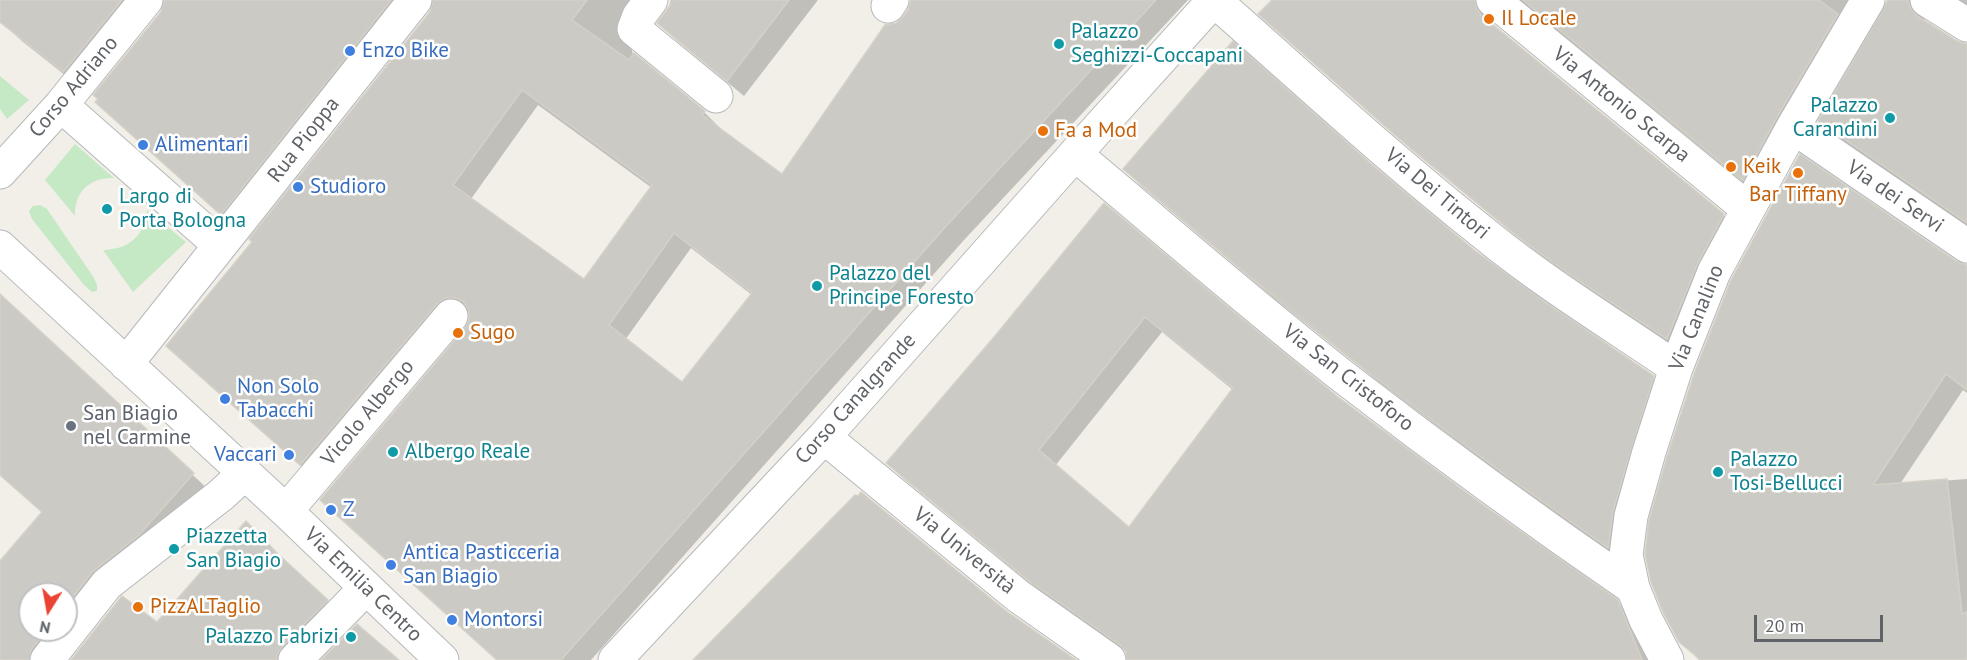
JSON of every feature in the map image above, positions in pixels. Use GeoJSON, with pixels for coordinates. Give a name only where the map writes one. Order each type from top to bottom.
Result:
{"type":"FeatureCollection","features":[{"type":"Feature","properties":{"kind":"street","name":"Corso Adriano"},"geometry":{"type":"LineString","coordinates":[[0,172],[61,105],[146,0]]}},
{"type":"Feature","properties":{"kind":"street","name":"Rua Pioppa"},"geometry":{"type":"LineString","coordinates":[[126,364],[415,0]]}},
{"type":"Feature","properties":{"kind":"street","name":"Corso Canalgrande"},"geometry":{"type":"LineString","coordinates":[[615,660],[824,437],[1214,0]]}},
{"type":"Feature","properties":{"kind":"street","name":"Via Dei Tintori"},"geometry":{"type":"LineString","coordinates":[[1214,0],[1487,237],[1551,284],[1676,368]]}},
{"type":"Feature","properties":{"kind":"street","name":"Via Antonio Scarpa"},"geometry":{"type":"LineString","coordinates":[[1493,0],[1748,209]]}},
{"type":"Feature","properties":{"kind":"street"},"geometry":{"type":"LineString","coordinates":[[1928,0],[1967,24]]}},
{"type":"Feature","properties":{"kind":"street","name":"Via Canalino"},"geometry":{"type":"LineString","coordinates":[[1667,660],[1646,620],[1633,588],[1626,555],[1631,516],[1676,368],[1714,272],[1861,3]]}},
{"type":"Feature","properties":{"kind":"street"},"geometry":{"type":"LineString","coordinates":[[636,5],[634,28],[716,96]]}},
{"type":"Feature","properties":{"kind":"street"},"geometry":{"type":"LineString","coordinates":[[61,105],[220,245]]}},
{"type":"Feature","properties":{"kind":"street","name":"Via dei Servi"},"geometry":{"type":"LineString","coordinates":[[1793,127],[1967,246]]}},
{"type":"Feature","properties":{"kind":"street","name":"Via San Cristoforo"},"geometry":{"type":"LineString","coordinates":[[1075,154],[1350,382],[1633,588]]}},
{"type":"Feature","properties":{"kind":"street"},"geometry":{"type":"LineString","coordinates":[[0,247],[126,364]]}},
{"type":"Feature","properties":{"kind":"street","name":"Vicolo Albergo"},"geometry":{"type":"LineString","coordinates":[[285,511],[451,316]]}},
{"type":"Feature","properties":{"kind":"street","name":"Via Emilia Centro"},"geometry":{"type":"LineString","coordinates":[[126,364],[245,473],[442,660]]}},
{"type":"Feature","properties":{"kind":"street","name":"Via Università"},"geometry":{"type":"LineString","coordinates":[[824,437],[1018,596],[1109,660]]}},
{"type":"Feature","properties":{"kind":"street"},"geometry":{"type":"LineString","coordinates":[[46,660],[107,584],[221,495],[245,473]]}},
{"type":"Feature","properties":{"kind":"street"},"geometry":{"type":"LineString","coordinates":[[295,660],[366,588]]}},
{"type":"Feature","properties":{"kind":"green space"},"geometry":{"type":"Polygon","coordinates":[[[0,76],[29,100],[7,119],[0,109],[0,76]]]}},
{"type":"Feature","properties":{"kind":"green space"},"geometry":{"type":"Polygon","coordinates":[[[75,144],[114,178],[98,180],[85,188],[77,200],[75,216],[45,180],[75,144]]]}},
{"type":"Feature","properties":{"kind":"green space"},"geometry":{"type":"Polygon","coordinates":[[[40,205],[47,209],[94,278],[97,291],[92,292],[84,285],[32,219],[29,211],[33,206],[40,205]]]}},
{"type":"Feature","properties":{"kind":"green space"},"geometry":{"type":"Polygon","coordinates":[[[147,210],[186,242],[133,292],[103,250],[120,247],[134,240],[143,228],[147,210]]]}},
{"type":"Feature","properties":{"kind":"building"},"geometry":{"type":"Polygon","coordinates":[[[0,0],[122,0],[63,72],[0,22],[0,0]]]}},
{"type":"Feature","properties":{"kind":"building"},"geometry":{"type":"Polygon","coordinates":[[[164,0],[391,0],[221,215],[95,102],[98,99],[93,95],[161,12],[164,0]]]}},
{"type":"Feature","properties":{"kind":"building"},"geometry":{"type":"Polygon","coordinates":[[[433,0],[587,0],[572,20],[629,60],[634,53],[705,111],[702,115],[782,174],[885,25],[896,23],[903,17],[911,0],[1156,0],[948,224],[561,660],[497,660],[320,500],[465,328],[469,320],[469,310],[463,301],[445,298],[437,304],[300,465],[166,346],[252,242],[249,239],[430,12],[433,0]],[[522,90],[453,185],[584,279],[652,185],[522,90]],[[674,233],[609,325],[682,382],[752,293],[674,233]]]}},
{"type":"Feature","properties":{"kind":"building"},"geometry":{"type":"Polygon","coordinates":[[[674,0],[789,0],[727,81],[657,23],[674,0]]]}},
{"type":"Feature","properties":{"kind":"building"},"geometry":{"type":"Polygon","coordinates":[[[1272,0],[1475,0],[1481,15],[1724,214],[1697,265],[1667,339],[1566,272],[1520,238],[1395,135],[1258,14],[1272,0]]]}},
{"type":"Feature","properties":{"kind":"building"},"geometry":{"type":"Polygon","coordinates":[[[1523,0],[1819,0],[1838,14],[1743,180],[1523,0]]]}},
{"type":"Feature","properties":{"kind":"building","name":"Palazzo Carandini"},"geometry":{"type":"Polygon","coordinates":[[[1888,0],[1908,0],[1917,16],[1957,41],[1967,44],[1967,223],[1818,121],[1888,0]]]}},
{"type":"Feature","properties":{"kind":"building"},"geometry":{"type":"Polygon","coordinates":[[[1233,41],[1370,163],[1474,250],[1545,302],[1654,376],[1613,511],[1608,548],[1501,472],[1362,367],[1123,169],[1233,41]]]}},
{"type":"Feature","properties":{"kind":"building"},"geometry":{"type":"Polygon","coordinates":[[[1800,154],[1956,261],[1967,265],[1967,390],[1946,374],[1873,485],[1947,479],[1962,614],[1967,612],[1967,660],[1701,660],[1679,642],[1663,612],[1651,582],[1645,554],[1649,520],[1694,374],[1731,280],[1800,154]]]}},
{"type":"Feature","properties":{"kind":"building"},"geometry":{"type":"Polygon","coordinates":[[[1104,203],[1338,397],[1479,502],[1618,600],[1642,660],[1127,660],[1126,652],[1120,645],[1029,581],[886,463],[995,336],[1104,203]],[[1145,317],[1039,450],[1129,527],[1233,388],[1145,317]]]}},
{"type":"Feature","properties":{"kind":"building","name":"San Biagio nel Carmine"},"geometry":{"type":"Polygon","coordinates":[[[0,294],[194,473],[139,535],[92,572],[78,590],[78,582],[18,582],[18,642],[37,642],[32,648],[29,660],[0,660],[0,561],[42,512],[0,475],[0,294]]]}},
{"type":"Feature","properties":{"kind":"building"},"geometry":{"type":"Polygon","coordinates":[[[861,492],[1006,611],[1076,660],[693,660],[855,495],[858,496],[861,492]]]}},
{"type":"Feature","properties":{"kind":"building"},"geometry":{"type":"Polygon","coordinates":[[[246,521],[328,600],[282,647],[277,660],[71,660],[122,596],[157,622],[246,521]]]}},
{"type":"Feature","properties":{"kind":"building","name":"Palazzo Fabrizi"},"geometry":{"type":"Polygon","coordinates":[[[357,624],[399,660],[321,660],[357,624]]]}},
{"type":"Feature","properties":{"kind":"place","name":"Il Locale"},"geometry":{"type":"Point","coordinates":[1489,19]}},
{"type":"Feature","properties":{"kind":"place","name":"Palazzo Seghizzi-Coccapani"},"geometry":{"type":"Point","coordinates":[1059,44]}},
{"type":"Feature","properties":{"kind":"place","name":"Enzo Bike"},"geometry":{"type":"Point","coordinates":[350,51]}},
{"type":"Feature","properties":{"kind":"place","name":"Palazzo Carandini"},"geometry":{"type":"Point","coordinates":[1890,118]}},
{"type":"Feature","properties":{"kind":"place","name":"Fa a Mod"},"geometry":{"type":"Point","coordinates":[1043,131]}},
{"type":"Feature","properties":{"kind":"place","name":"Alimentari"},"geometry":{"type":"Point","coordinates":[143,145]}},
{"type":"Feature","properties":{"kind":"place","name":"Keik"},"geometry":{"type":"Point","coordinates":[1731,167]}},
{"type":"Feature","properties":{"kind":"place","name":"Bar Tiffany"},"geometry":{"type":"Point","coordinates":[1798,173]}},
{"type":"Feature","properties":{"kind":"place","name":"Studioro"},"geometry":{"type":"Point","coordinates":[298,187]}},
{"type":"Feature","properties":{"kind":"place","name":"Largo di Porta Bologna"},"geometry":{"type":"Point","coordinates":[107,209]}},
{"type":"Feature","properties":{"kind":"place","name":"Palazzo del Principe Foresto"},"geometry":{"type":"Point","coordinates":[817,286]}},
{"type":"Feature","properties":{"kind":"place","name":"Sugo"},"geometry":{"type":"Point","coordinates":[458,333]}},
{"type":"Feature","properties":{"kind":"place","name":"Non Solo Tabacchi"},"geometry":{"type":"Point","coordinates":[225,399]}},
{"type":"Feature","properties":{"kind":"place","name":"San Biagio nel Carmine"},"geometry":{"type":"Point","coordinates":[71,426]}},
{"type":"Feature","properties":{"kind":"place","name":"Albergo Reale"},"geometry":{"type":"Point","coordinates":[393,452]}},
{"type":"Feature","properties":{"kind":"place","name":"Vaccari"},"geometry":{"type":"Point","coordinates":[289,455]}},
{"type":"Feature","properties":{"kind":"place","name":"Palazzo Tosi-Bellucci"},"geometry":{"type":"Point","coordinates":[1718,472]}},
{"type":"Feature","properties":{"kind":"place","name":"Z"},"geometry":{"type":"Point","coordinates":[331,510]}},
{"type":"Feature","properties":{"kind":"place","name":"Piazzetta San Biagio"},"geometry":{"type":"Point","coordinates":[174,549]}},
{"type":"Feature","properties":{"kind":"place","name":"Antica Pasticceria San Biagio"},"geometry":{"type":"Point","coordinates":[391,565]}},
{"type":"Feature","properties":{"kind":"place","name":"PizzALTaglio"},"geometry":{"type":"Point","coordinates":[138,607]}},
{"type":"Feature","properties":{"kind":"place","name":"Montorsi"},"geometry":{"type":"Point","coordinates":[452,620]}},
{"type":"Feature","properties":{"kind":"place","name":"Palazzo Fabrizi"},"geometry":{"type":"Point","coordinates":[351,637]}}]}
